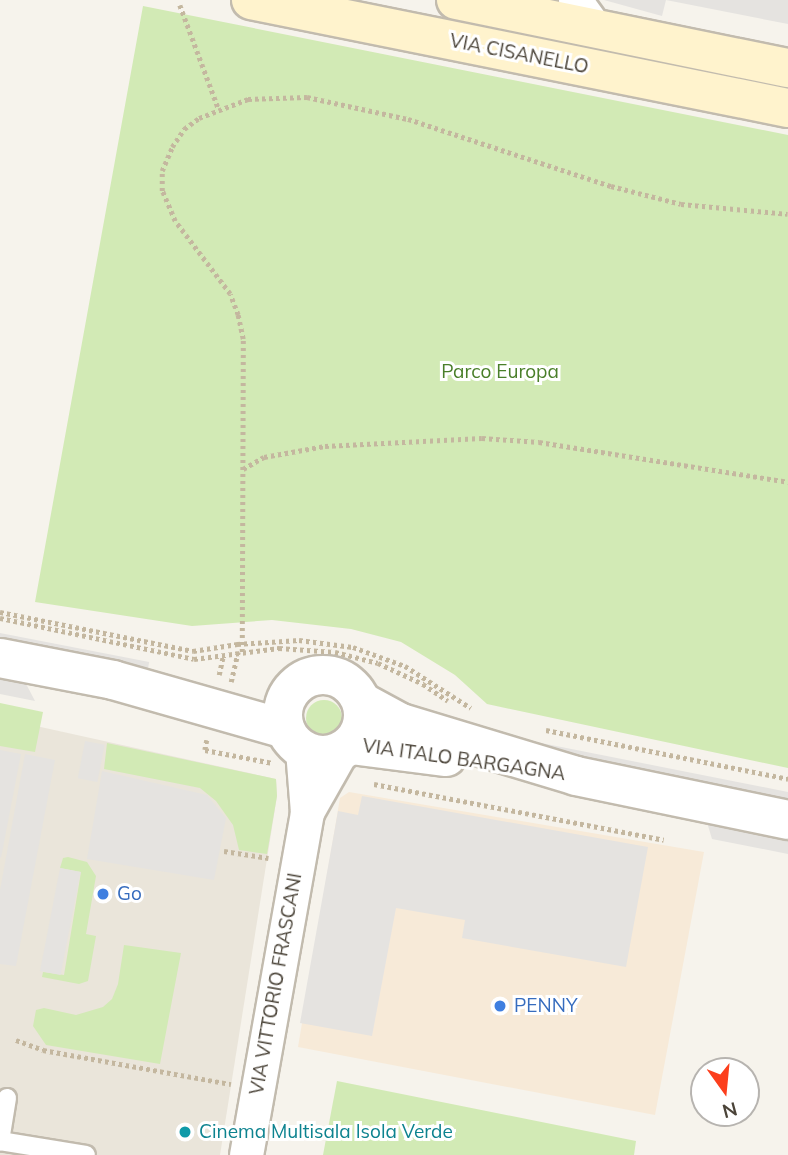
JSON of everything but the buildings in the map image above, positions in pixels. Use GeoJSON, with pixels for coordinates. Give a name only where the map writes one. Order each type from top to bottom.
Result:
{"type":"FeatureCollection","features":[{"type":"Feature","properties":{"kind":"main road","name":"VIA CISANELLO"},"geometry":{"type":"LineString","coordinates":[[251,0],[788,108]]}},
{"type":"Feature","properties":{"kind":"main road","name":"VIA CISANELLO"},"geometry":{"type":"LineString","coordinates":[[460,0],[586,15],[788,68]]}},
{"type":"Feature","properties":{"kind":"street"},"geometry":{"type":"LineString","coordinates":[[0,658],[113,680],[293,739],[321,755],[351,759],[363,723],[362,702],[350,685],[328,675],[311,677],[290,692],[283,709],[293,739]]}},
{"type":"Feature","properties":{"kind":"street"},"geometry":{"type":"LineString","coordinates":[[113,680],[184,683],[256,694],[290,692]]}},
{"type":"Feature","properties":{"kind":"street","name":"VIA ITALO BARGAGNA"},"geometry":{"type":"LineString","coordinates":[[362,702],[415,727],[576,776],[788,820]]}},
{"type":"Feature","properties":{"kind":"street","name":"VIA VITTORIO FRASCANI"},"geometry":{"type":"LineString","coordinates":[[246,1155],[307,812],[293,739]]}},
{"type":"Feature","properties":{"kind":"street","name":"VIA VITTORIO FRASCANI"},"geometry":{"type":"LineString","coordinates":[[307,812],[351,759]]}},
{"type":"Feature","properties":{"kind":"street","name":"VIA ITALO BARGAGNA"},"geometry":{"type":"LineString","coordinates":[[351,759],[576,776]]}},
{"type":"Feature","properties":{"kind":"lane"},"geometry":{"type":"LineString","coordinates":[[7,1098],[0,1141],[86,1155]]}},
{"type":"Feature","properties":{"kind":"path"},"geometry":{"type":"LineString","coordinates":[[180,5],[219,110]]}},
{"type":"Feature","properties":{"kind":"path"},"geometry":{"type":"LineString","coordinates":[[232,679],[240,652],[243,339],[238,314],[230,294],[175,221],[162,191],[162,171],[172,146],[184,129],[219,110],[248,99],[307,97],[408,119],[611,186],[681,204],[788,214]]}},
{"type":"Feature","properties":{"kind":"path"},"geometry":{"type":"LineString","coordinates":[[243,469],[264,457],[325,446],[482,438],[539,442],[788,482]]}},
{"type":"Feature","properties":{"kind":"path"},"geometry":{"type":"LineString","coordinates":[[219,675],[223,656]]}},
{"type":"Feature","properties":{"kind":"path"},"geometry":{"type":"LineString","coordinates":[[351,759],[664,840]]}},
{"type":"Feature","properties":{"kind":"path"},"geometry":{"type":"LineString","coordinates":[[224,851],[280,860]]}},
{"type":"Feature","properties":{"kind":"path"},"geometry":{"type":"LineString","coordinates":[[16,1040],[43,1050],[258,1089]]}},
{"type":"Feature","properties":{"kind":"shaded area"},"geometry":{"type":"Polygon","coordinates":[[[604,0],[666,0],[662,16],[604,0]]]}},
{"type":"Feature","properties":{"kind":"shaded area"},"geometry":{"type":"Polygon","coordinates":[[[666,0],[788,0],[788,24],[666,0]]]}},
{"type":"Feature","properties":{"kind":"shaded area"},"geometry":{"type":"Polygon","coordinates":[[[0,633],[149,662],[147,671],[0,642],[0,633]]]}},
{"type":"Feature","properties":{"kind":"shaded area"},"geometry":{"type":"Polygon","coordinates":[[[0,673],[23,678],[35,701],[0,694],[0,673]]]}},
{"type":"Feature","properties":{"kind":"shaded area"},"geometry":{"type":"Polygon","coordinates":[[[0,718],[276,779],[277,796],[220,1155],[0,1155],[0,718]]]}},
{"type":"Feature","properties":{"kind":"shaded area"},"geometry":{"type":"Polygon","coordinates":[[[521,739],[788,792],[788,803],[520,748],[521,739]]]}},
{"type":"Feature","properties":{"kind":"shaded area"},"geometry":{"type":"Polygon","coordinates":[[[85,741],[105,745],[97,782],[78,778],[85,741]]]}},
{"type":"Feature","properties":{"kind":"shaded area"},"geometry":{"type":"Polygon","coordinates":[[[0,750],[21,754],[1,858],[0,857],[0,750]]]}},
{"type":"Feature","properties":{"kind":"shaded area"},"geometry":{"type":"Polygon","coordinates":[[[25,754],[55,760],[16,966],[0,964],[0,890],[25,754]]]}},
{"type":"Feature","properties":{"kind":"shaded area"},"geometry":{"type":"Polygon","coordinates":[[[102,771],[207,795],[226,818],[214,880],[87,859],[102,771]]]}},
{"type":"Feature","properties":{"kind":"shaded area"},"geometry":{"type":"Polygon","coordinates":[[[349,792],[704,852],[655,1115],[298,1047],[340,798],[349,792]]]}},
{"type":"Feature","properties":{"kind":"shaded area"},"geometry":{"type":"Polygon","coordinates":[[[362,796],[648,847],[626,967],[462,938],[465,920],[396,908],[372,1036],[300,1023],[338,811],[358,815],[362,796]]]}},
{"type":"Feature","properties":{"kind":"shaded area"},"geometry":{"type":"Polygon","coordinates":[[[706,819],[788,835],[788,854],[712,839],[706,819]]]}},
{"type":"Feature","properties":{"kind":"shaded area"},"geometry":{"type":"Polygon","coordinates":[[[60,868],[81,872],[61,975],[40,971],[60,868]]]}},
{"type":"Feature","properties":{"kind":"green space","name":"Parco Europa"},"geometry":{"type":"Polygon","coordinates":[[[143,6],[788,135],[788,768],[487,704],[455,675],[401,642],[351,629],[272,620],[192,626],[35,602],[143,6]]]}},
{"type":"Feature","properties":{"kind":"green space"},"geometry":{"type":"Polygon","coordinates":[[[324,700],[337,705],[342,718],[337,731],[324,736],[311,731],[306,718],[311,705],[324,700]]]}},
{"type":"Feature","properties":{"kind":"green space"},"geometry":{"type":"Polygon","coordinates":[[[0,703],[43,712],[35,752],[0,746],[0,703]]]}},
{"type":"Feature","properties":{"kind":"green space"},"geometry":{"type":"Polygon","coordinates":[[[107,743],[276,779],[277,796],[267,854],[239,850],[233,825],[216,801],[200,788],[104,769],[107,743]]]}},
{"type":"Feature","properties":{"kind":"green space"},"geometry":{"type":"Polygon","coordinates":[[[63,858],[87,862],[96,876],[86,934],[96,936],[88,981],[79,984],[42,977],[43,972],[64,975],[81,872],[60,868],[63,858]]]}},
{"type":"Feature","properties":{"kind":"green space"},"geometry":{"type":"Polygon","coordinates":[[[124,945],[181,953],[160,1064],[46,1045],[33,1026],[36,1010],[44,1008],[76,1015],[103,1007],[112,999],[118,984],[124,945]]]}},
{"type":"Feature","properties":{"kind":"green space"},"geometry":{"type":"Polygon","coordinates":[[[337,1081],[636,1141],[634,1155],[323,1155],[337,1081]]]}},
{"type":"Feature","properties":{"kind":"place","name":"Go"},"geometry":{"type":"Point","coordinates":[103,894]}},
{"type":"Feature","properties":{"kind":"place","name":"PENNY"},"geometry":{"type":"Point","coordinates":[500,1006]}},
{"type":"Feature","properties":{"kind":"place","name":"Cinema Multisala Isola Verde"},"geometry":{"type":"Point","coordinates":[185,1132]}}]}
